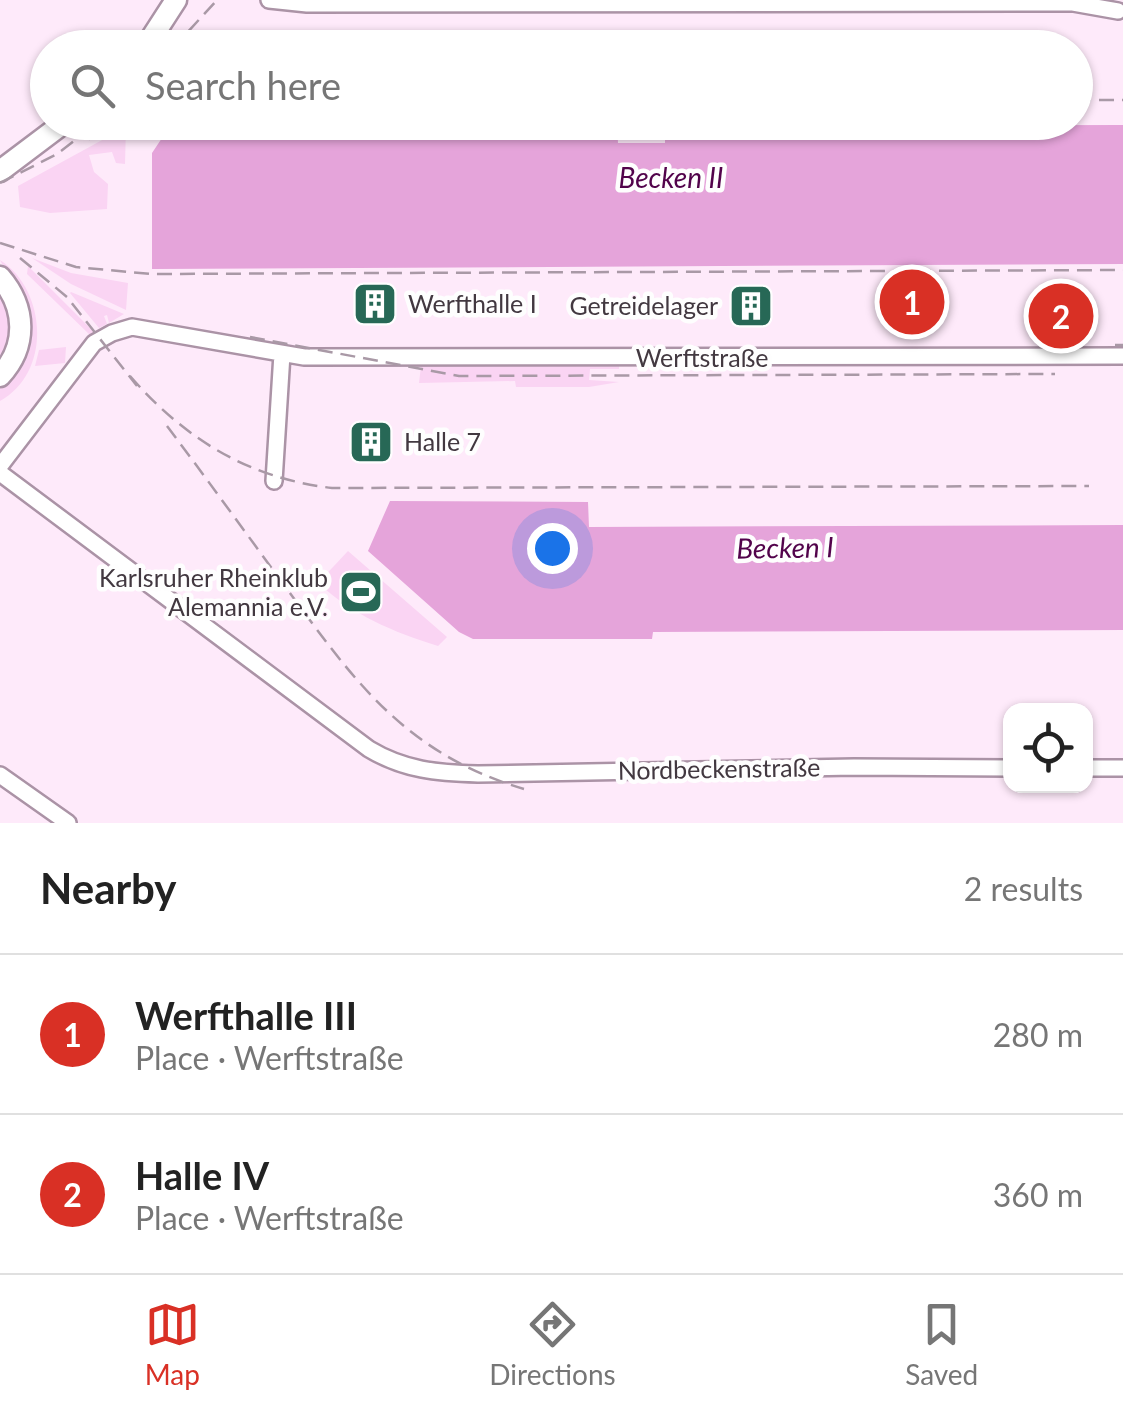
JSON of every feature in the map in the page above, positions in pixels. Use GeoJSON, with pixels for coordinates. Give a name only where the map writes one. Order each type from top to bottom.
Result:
{"type":"FeatureCollection","features":[{"type":"Feature","properties":{"kind":"main road"},"geometry":{"type":"LineString","coordinates":[[157,30],[174,3]]}},
{"type":"Feature","properties":{"kind":"main road"},"geometry":{"type":"LineString","coordinates":[[0,171],[41,140]]}},
{"type":"Feature","properties":{"kind":"main road"},"geometry":{"type":"LineString","coordinates":[[0,376],[12,361],[20,340],[20,312],[4,282]]}},
{"type":"Feature","properties":{"kind":"street"},"geometry":{"type":"LineString","coordinates":[[268,0],[287,4],[1056,3],[1118,11]]}},
{"type":"Feature","properties":{"kind":"street","name":"Werftstraße"},"geometry":{"type":"LineString","coordinates":[[0,469],[87,350],[112,332],[132,327],[282,354],[422,358],[1123,356]]}},
{"type":"Feature","properties":{"kind":"street"},"geometry":{"type":"LineString","coordinates":[[274,481],[282,354]]}},
{"type":"Feature","properties":{"kind":"street","name":"Nordbeckenstraße"},"geometry":{"type":"LineString","coordinates":[[0,469],[369,748],[397,764],[427,771],[480,774],[1003,768]]}},
{"type":"Feature","properties":{"kind":"street"},"geometry":{"type":"LineString","coordinates":[[1093,768],[1123,768]]}},
{"type":"Feature","properties":{"kind":"street"},"geometry":{"type":"LineString","coordinates":[[0,774],[68,823]]}},
{"type":"Feature","properties":{"kind":"shaded area"},"geometry":{"type":"Polygon","coordinates":[[[102,140],[126,140],[125,164],[116,163],[112,152],[89,155],[94,172],[108,184],[107,209],[50,213],[20,207],[18,186],[102,140]]]}},
{"type":"Feature","properties":{"kind":"shaded area"},"geometry":{"type":"Polygon","coordinates":[[[32,258],[71,273],[128,283],[126,310],[71,284],[32,258]]]}},
{"type":"Feature","properties":{"kind":"shaded area"},"geometry":{"type":"Polygon","coordinates":[[[0,260],[16,273],[27,291],[37,331],[29,371],[17,388],[0,401],[0,389],[25,354],[30,327],[25,299],[0,260]]]}},
{"type":"Feature","properties":{"kind":"shaded area"},"geometry":{"type":"Polygon","coordinates":[[[28,266],[94,332],[90,335],[27,274],[28,266]]]}},
{"type":"Feature","properties":{"kind":"shaded area"},"geometry":{"type":"Polygon","coordinates":[[[0,293],[10,327],[0,361],[0,293]]]}},
{"type":"Feature","properties":{"kind":"shaded area"},"geometry":{"type":"Polygon","coordinates":[[[70,293],[124,314],[109,323],[107,315],[104,316],[107,324],[99,328],[70,293]]]}},
{"type":"Feature","properties":{"kind":"shaded area"},"geometry":{"type":"Polygon","coordinates":[[[66,347],[65,363],[35,366],[39,350],[66,347]]]}},
{"type":"Feature","properties":{"kind":"shaded area"},"geometry":{"type":"Polygon","coordinates":[[[421,366],[619,366],[590,369],[589,380],[619,382],[589,387],[516,387],[515,381],[419,383],[421,366]]]}},
{"type":"Feature","properties":{"kind":"shaded area","name":"Karlsruher Rheinklub Alemannia e.V."},"geometry":{"type":"Polygon","coordinates":[[[348,551],[447,637],[438,646],[389,628],[359,613],[318,583],[348,551]]]}},
{"type":"Feature","properties":{"kind":"water","name":"Becken II"},"geometry":{"type":"Polygon","coordinates":[[[1093,125],[1123,125],[1123,264],[152,269],[152,153],[161,140],[1093,140],[1093,125]]]}},
{"type":"Feature","properties":{"kind":"water","name":"Becken I"},"geometry":{"type":"Polygon","coordinates":[[[390,501],[588,502],[589,527],[1123,525],[1123,630],[653,632],[652,639],[473,639],[459,632],[368,551],[390,501]]]}},
{"type":"Feature","properties":{"kind":"railway"},"geometry":{"type":"LineString","coordinates":[[190,30],[217,0]]}},
{"type":"Feature","properties":{"kind":"railway"},"geometry":{"type":"LineString","coordinates":[[1093,100],[1123,100]]}},
{"type":"Feature","properties":{"kind":"railway"},"geometry":{"type":"LineString","coordinates":[[0,183],[57,154],[75,140]]}},
{"type":"Feature","properties":{"kind":"railway"},"geometry":{"type":"LineString","coordinates":[[0,243],[76,267],[151,274],[1123,270]]}},
{"type":"Feature","properties":{"kind":"railway"},"geometry":{"type":"LineString","coordinates":[[20,258],[67,297],[137,386]]}},
{"type":"Feature","properties":{"kind":"railway"},"geometry":{"type":"LineString","coordinates":[[250,337],[459,376],[1055,374]]}},
{"type":"Feature","properties":{"kind":"railway"},"geometry":{"type":"LineString","coordinates":[[1115,345],[1123,345]]}},
{"type":"Feature","properties":{"kind":"railway"},"geometry":{"type":"LineString","coordinates":[[130,376],[173,419],[220,452],[273,475],[332,488],[1089,486]]}},
{"type":"Feature","properties":{"kind":"railway"},"geometry":{"type":"LineString","coordinates":[[167,426],[328,644],[380,705],[443,754],[524,789]]}},
{"type":"Feature","properties":{"kind":"place","name":"Werfthalle III"},"geometry":{"type":"Point","coordinates":[912,302]}},
{"type":"Feature","properties":{"kind":"place","name":"Werfthalle I"},"geometry":{"type":"Point","coordinates":[375,304]}},
{"type":"Feature","properties":{"kind":"place","name":"Getreidelager"},"geometry":{"type":"Point","coordinates":[751,306]}},
{"type":"Feature","properties":{"kind":"place","name":"Halle IV"},"geometry":{"type":"Point","coordinates":[1061,316]}},
{"type":"Feature","properties":{"kind":"place","name":"Halle 7"},"geometry":{"type":"Point","coordinates":[371,442]}},
{"type":"Feature","properties":{"kind":"place","name":"Karlsruher Rheinklub Alemannia e.V."},"geometry":{"type":"Point","coordinates":[361,592]}}]}
